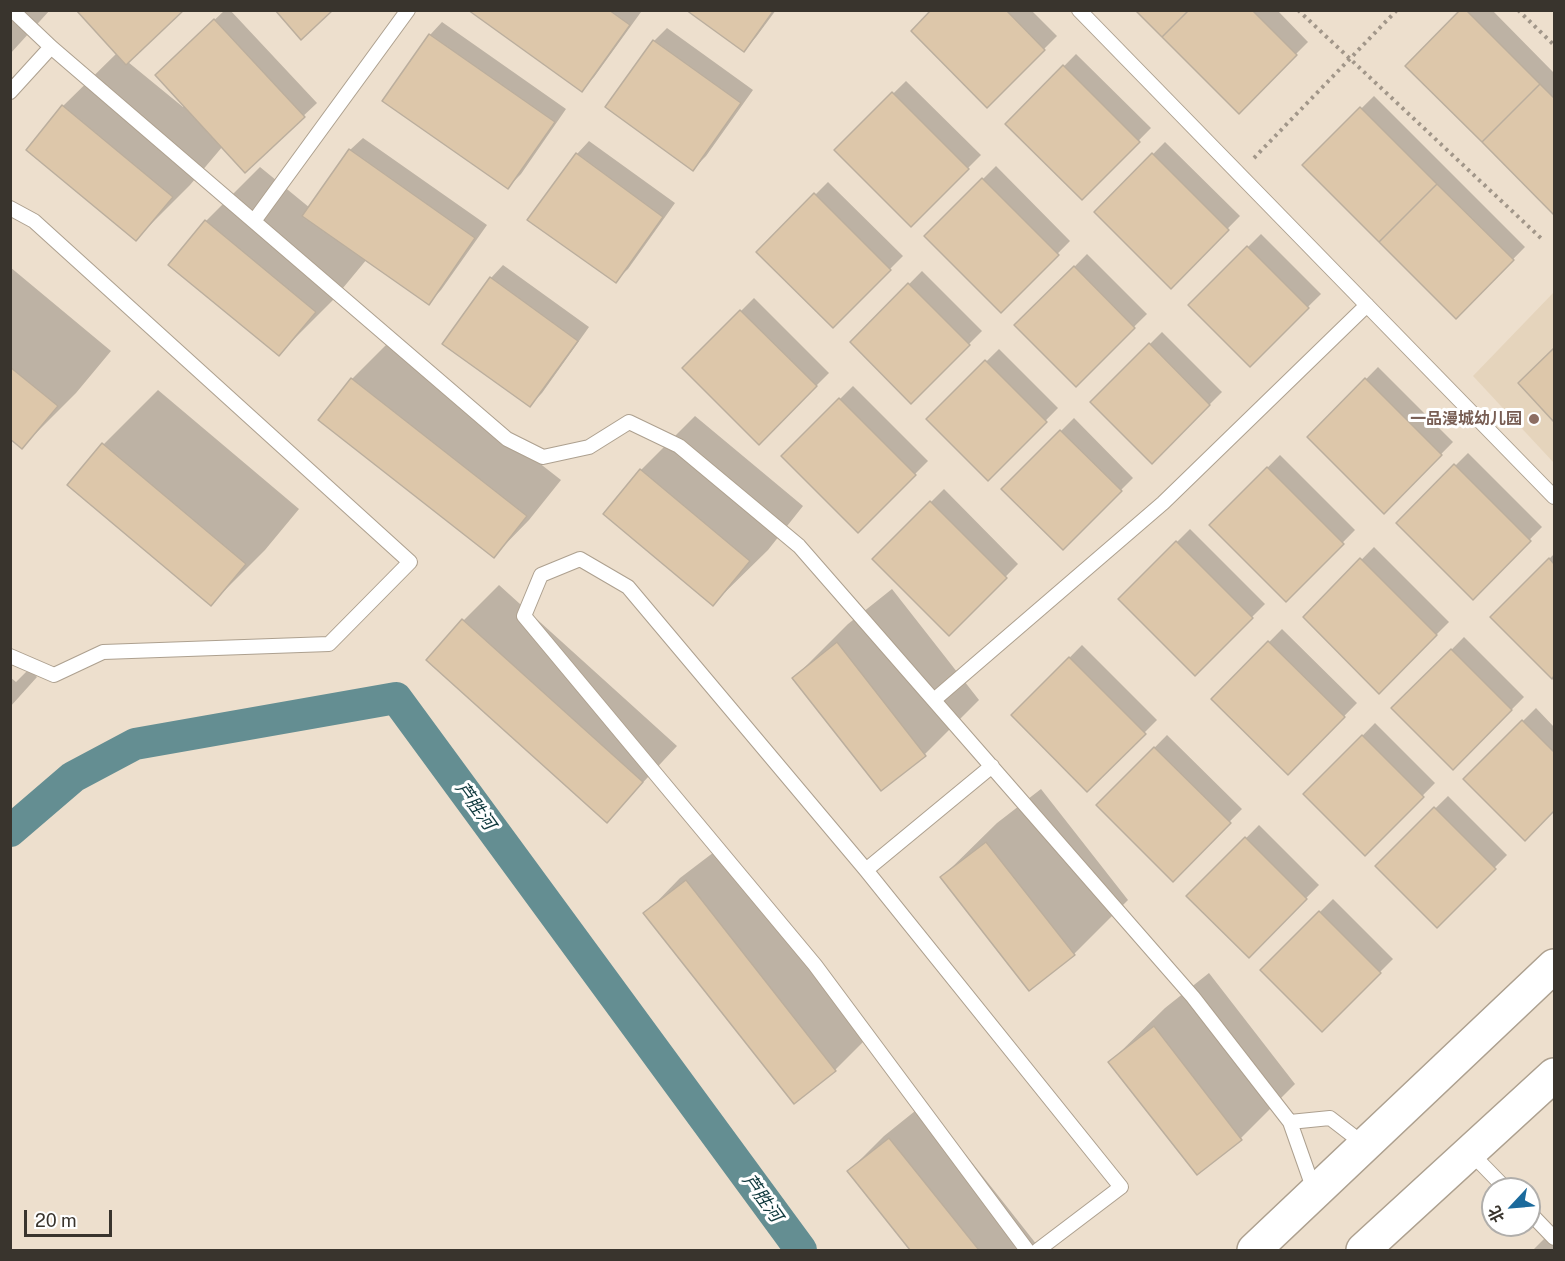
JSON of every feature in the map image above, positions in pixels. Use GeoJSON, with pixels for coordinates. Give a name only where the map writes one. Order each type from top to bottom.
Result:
{"type":"FeatureCollection","features":[{"type":"Feature","properties":{"kind":"street"},"geometry":{"type":"LineString","coordinates":[[1254,1251],[1554,966]]}},
{"type":"Feature","properties":{"kind":"street"},"geometry":{"type":"LineString","coordinates":[[1363,1251],[1554,1075]]}},
{"type":"Feature","properties":{"kind":"lane"},"geometry":{"type":"LineString","coordinates":[[12,10],[51,47],[507,439],[543,457],[590,447],[629,422],[679,446],[799,546],[1193,997],[1290,1122],[1315,1193]]}},
{"type":"Feature","properties":{"kind":"lane"},"geometry":{"type":"LineString","coordinates":[[254,221],[408,10]]}},
{"type":"Feature","properties":{"kind":"lane"},"geometry":{"type":"LineString","coordinates":[[1079,10],[1554,497]]}},
{"type":"Feature","properties":{"kind":"lane"},"geometry":{"type":"LineString","coordinates":[[10,92],[51,47]]}},
{"type":"Feature","properties":{"kind":"lane"},"geometry":{"type":"LineString","coordinates":[[10,208],[34,221],[410,562],[329,644],[103,652],[54,675],[10,656]]}},
{"type":"Feature","properties":{"kind":"lane"},"geometry":{"type":"LineString","coordinates":[[934,700],[1163,504],[1367,305]]}},
{"type":"Feature","properties":{"kind":"lane"},"geometry":{"type":"LineString","coordinates":[[1027,1251],[815,965],[524,616],[541,575],[580,559],[628,587],[866,870],[1120,1187],[1038,1251]]}},
{"type":"Feature","properties":{"kind":"lane"},"geometry":{"type":"LineString","coordinates":[[866,870],[992,766]]}},
{"type":"Feature","properties":{"kind":"lane"},"geometry":{"type":"LineString","coordinates":[[1290,1122],[1330,1118],[1365,1145]]}},
{"type":"Feature","properties":{"kind":"lane"},"geometry":{"type":"LineString","coordinates":[[1470,1152],[1494,1177]]}},
{"type":"Feature","properties":{"kind":"lane"},"geometry":{"type":"LineString","coordinates":[[1541,1224],[1554,1238]]}},
{"type":"Feature","properties":{"kind":"path"},"geometry":{"type":"LineString","coordinates":[[1298,10],[1544,241]]}},
{"type":"Feature","properties":{"kind":"path"},"geometry":{"type":"LineString","coordinates":[[1238,173],[1397,10]]}},
{"type":"Feature","properties":{"kind":"path"},"geometry":{"type":"LineString","coordinates":[[1518,10],[1554,45]]}},
{"type":"Feature","properties":{"kind":"shaded area","name":"一品漫城幼儿园"},"geometry":{"type":"Polygon","coordinates":[[[1554,292],[1554,463],[1473,376],[1554,292]]]}},
{"type":"Feature","properties":{"kind":"building"},"geometry":{"type":"Polygon","coordinates":[[[76,10],[184,10],[126,65],[76,10]]]}},
{"type":"Feature","properties":{"kind":"building"},"geometry":{"type":"Polygon","coordinates":[[[275,10],[333,10],[301,40],[275,10]]]}},
{"type":"Feature","properties":{"kind":"building"},"geometry":{"type":"Polygon","coordinates":[[[468,10],[609,10],[630,25],[582,92],[468,10]]]}},
{"type":"Feature","properties":{"kind":"building"},"geometry":{"type":"Polygon","coordinates":[[[686,10],[774,10],[744,52],[686,10]]]}},
{"type":"Feature","properties":{"kind":"building"},"geometry":{"type":"Polygon","coordinates":[[[931,10],[1006,10],[1045,50],[987,108],[911,31],[931,10]]]}},
{"type":"Feature","properties":{"kind":"building"},"geometry":{"type":"Polygon","coordinates":[[[1135,10],[1189,10],[1162,37],[1135,10]]]}},
{"type":"Feature","properties":{"kind":"building"},"geometry":{"type":"Polygon","coordinates":[[[1189,10],[1252,10],[1297,55],[1239,114],[1162,37],[1189,10]]]}},
{"type":"Feature","properties":{"kind":"building"},"geometry":{"type":"Polygon","coordinates":[[[1460,10],[1466,10],[1540,84],[1482,142],[1405,66],[1460,10]]]}},
{"type":"Feature","properties":{"kind":"building"},"geometry":{"type":"Polygon","coordinates":[[[214,19],[305,117],[245,173],[155,75],[214,19]]]}},
{"type":"Feature","properties":{"kind":"building"},"geometry":{"type":"Polygon","coordinates":[[[429,34],[555,122],[508,189],[382,101],[429,34]]]}},
{"type":"Feature","properties":{"kind":"building"},"geometry":{"type":"Polygon","coordinates":[[[653,40],[741,103],[693,171],[605,107],[653,40]]]}},
{"type":"Feature","properties":{"kind":"building"},"geometry":{"type":"Polygon","coordinates":[[[1063,65],[1140,142],[1082,200],[1005,124],[1063,65]]]}},
{"type":"Feature","properties":{"kind":"building"},"geometry":{"type":"Polygon","coordinates":[[[1540,84],[1554,98],[1554,215],[1482,142],[1540,84]]]}},
{"type":"Feature","properties":{"kind":"building"},"geometry":{"type":"Polygon","coordinates":[[[892,92],[969,169],[911,227],[834,150],[892,92]]]}},
{"type":"Feature","properties":{"kind":"building"},"geometry":{"type":"Polygon","coordinates":[[[62,105],[173,197],[136,241],[26,150],[62,105]]]}},
{"type":"Feature","properties":{"kind":"building"},"geometry":{"type":"Polygon","coordinates":[[[1360,107],[1437,184],[1379,242],[1302,165],[1360,107]]]}},
{"type":"Feature","properties":{"kind":"building"},"geometry":{"type":"Polygon","coordinates":[[[349,149],[475,238],[429,305],[302,216],[349,149]]]}},
{"type":"Feature","properties":{"kind":"building"},"geometry":{"type":"Polygon","coordinates":[[[576,153],[663,217],[616,283],[527,220],[576,153]]]}},
{"type":"Feature","properties":{"kind":"building"},"geometry":{"type":"Polygon","coordinates":[[[1152,153],[1229,230],[1171,289],[1094,212],[1152,153]]]}},
{"type":"Feature","properties":{"kind":"building"},"geometry":{"type":"Polygon","coordinates":[[[982,178],[1059,255],[1001,313],[924,236],[982,178]]]}},
{"type":"Feature","properties":{"kind":"building"},"geometry":{"type":"Polygon","coordinates":[[[1437,184],[1514,260],[1456,319],[1379,242],[1437,184]]]}},
{"type":"Feature","properties":{"kind":"building"},"geometry":{"type":"Polygon","coordinates":[[[814,193],[891,270],[833,328],[756,252],[814,193]]]}},
{"type":"Feature","properties":{"kind":"building"},"geometry":{"type":"Polygon","coordinates":[[[205,220],[316,312],[279,356],[168,265],[205,220]]]}},
{"type":"Feature","properties":{"kind":"building"},"geometry":{"type":"Polygon","coordinates":[[[1247,246],[1309,308],[1250,367],[1188,305],[1247,246]]]}},
{"type":"Feature","properties":{"kind":"building"},"geometry":{"type":"Polygon","coordinates":[[[1074,266],[1135,328],[1076,387],[1014,325],[1074,266]]]}},
{"type":"Feature","properties":{"kind":"building"},"geometry":{"type":"Polygon","coordinates":[[[490,277],[578,341],[530,407],[442,344],[490,277]]]}},
{"type":"Feature","properties":{"kind":"building"},"geometry":{"type":"Polygon","coordinates":[[[908,283],[970,345],[911,404],[850,342],[908,283]]]}},
{"type":"Feature","properties":{"kind":"building"},"geometry":{"type":"Polygon","coordinates":[[[740,310],[817,386],[759,445],[682,368],[740,310]]]}},
{"type":"Feature","properties":{"kind":"building"},"geometry":{"type":"Polygon","coordinates":[[[1149,343],[1210,405],[1152,464],[1090,402],[1149,343]]]}},
{"type":"Feature","properties":{"kind":"building"},"geometry":{"type":"Polygon","coordinates":[[[1554,348],[1554,422],[1518,383],[1554,348]]]}},
{"type":"Feature","properties":{"kind":"building"},"geometry":{"type":"Polygon","coordinates":[[[985,360],[1047,422],[988,481],[926,419],[985,360]]]}},
{"type":"Feature","properties":{"kind":"building"},"geometry":{"type":"Polygon","coordinates":[[[10,367],[58,406],[22,449],[10,439],[10,367]]]}},
{"type":"Feature","properties":{"kind":"building"},"geometry":{"type":"Polygon","coordinates":[[[351,378],[527,516],[494,558],[318,420],[351,378]]]}},
{"type":"Feature","properties":{"kind":"building"},"geometry":{"type":"Polygon","coordinates":[[[1365,378],[1442,455],[1384,514],[1307,437],[1365,378]]]}},
{"type":"Feature","properties":{"kind":"building"},"geometry":{"type":"Polygon","coordinates":[[[839,398],[916,475],[858,533],[781,456],[839,398]]]}},
{"type":"Feature","properties":{"kind":"building"},"geometry":{"type":"Polygon","coordinates":[[[1060,430],[1122,491],[1063,550],[1001,489],[1060,430]]]}},
{"type":"Feature","properties":{"kind":"building"},"geometry":{"type":"Polygon","coordinates":[[[102,443],[246,564],[211,606],[67,485],[102,443]]]}},
{"type":"Feature","properties":{"kind":"building"},"geometry":{"type":"Polygon","coordinates":[[[1454,464],[1531,541],[1473,600],[1396,523],[1454,464]]]}},
{"type":"Feature","properties":{"kind":"building"},"geometry":{"type":"Polygon","coordinates":[[[1267,467],[1344,544],[1286,602],[1209,525],[1267,467]]]}},
{"type":"Feature","properties":{"kind":"building"},"geometry":{"type":"Polygon","coordinates":[[[640,469],[750,561],[713,606],[603,514],[640,469]]]}},
{"type":"Feature","properties":{"kind":"building"},"geometry":{"type":"Polygon","coordinates":[[[930,501],[1007,578],[949,636],[872,559],[930,501]]]}},
{"type":"Feature","properties":{"kind":"building"},"geometry":{"type":"Polygon","coordinates":[[[1176,541],[1253,618],[1195,676],[1118,599],[1176,541]]]}},
{"type":"Feature","properties":{"kind":"building"},"geometry":{"type":"Polygon","coordinates":[[[1360,558],[1437,635],[1379,694],[1303,617],[1360,558]]]}},
{"type":"Feature","properties":{"kind":"building"},"geometry":{"type":"Polygon","coordinates":[[[1549,558],[1554,564],[1554,676],[1552,679],[1490,617],[1549,558]]]}},
{"type":"Feature","properties":{"kind":"building"},"geometry":{"type":"Polygon","coordinates":[[[462,619],[643,782],[607,823],[426,660],[462,619]]]}},
{"type":"Feature","properties":{"kind":"building"},"geometry":{"type":"Polygon","coordinates":[[[1268,641],[1345,717],[1288,775],[1211,699],[1268,641]]]}},
{"type":"Feature","properties":{"kind":"building"},"geometry":{"type":"Polygon","coordinates":[[[837,642],[926,756],[881,791],[792,678],[837,642]]]}},
{"type":"Feature","properties":{"kind":"building"},"geometry":{"type":"Polygon","coordinates":[[[1451,649],[1512,710],[1453,770],[1391,708],[1451,649]]]}},
{"type":"Feature","properties":{"kind":"building"},"geometry":{"type":"Polygon","coordinates":[[[1069,657],[1146,734],[1087,792],[1011,715],[1069,657]]]}},
{"type":"Feature","properties":{"kind":"building"},"geometry":{"type":"Polygon","coordinates":[[[1522,720],[1554,752],[1554,811],[1525,841],[1463,779],[1522,720]]]}},
{"type":"Feature","properties":{"kind":"building"},"geometry":{"type":"Polygon","coordinates":[[[1362,735],[1424,797],[1365,856],[1303,794],[1362,735]]]}},
{"type":"Feature","properties":{"kind":"building"},"geometry":{"type":"Polygon","coordinates":[[[1154,747],[1231,823],[1173,882],[1096,805],[1154,747]]]}},
{"type":"Feature","properties":{"kind":"building"},"geometry":{"type":"Polygon","coordinates":[[[1434,807],[1496,869],[1437,928],[1375,866],[1434,807]]]}},
{"type":"Feature","properties":{"kind":"building"},"geometry":{"type":"Polygon","coordinates":[[[1245,837],[1307,899],[1249,958],[1186,896],[1245,837]]]}},
{"type":"Feature","properties":{"kind":"building"},"geometry":{"type":"Polygon","coordinates":[[[986,842],[1075,955],[1029,991],[940,877],[986,842]]]}},
{"type":"Feature","properties":{"kind":"building"},"geometry":{"type":"Polygon","coordinates":[[[686,880],[836,1071],[794,1104],[643,913],[686,880]]]}},
{"type":"Feature","properties":{"kind":"building"},"geometry":{"type":"Polygon","coordinates":[[[1319,911],[1381,973],[1322,1032],[1260,970],[1319,911]]]}},
{"type":"Feature","properties":{"kind":"building"},"geometry":{"type":"Polygon","coordinates":[[[1154,1026],[1242,1140],[1197,1175],[1108,1062],[1154,1026]]]}},
{"type":"Feature","properties":{"kind":"building"},"geometry":{"type":"Polygon","coordinates":[[[889,1138],[979,1250],[910,1250],[847,1171],[889,1138]]]}},
{"type":"Feature","properties":{"kind":"waterway","name":"芦胜河"},"geometry":{"type":"LineString","coordinates":[[10,831],[73,777],[135,744],[396,698],[801,1250]]}},
{"type":"Feature","properties":{"kind":"place","name":"一品漫城幼儿园"},"geometry":{"type":"Point","coordinates":[1534,419]}}]}
